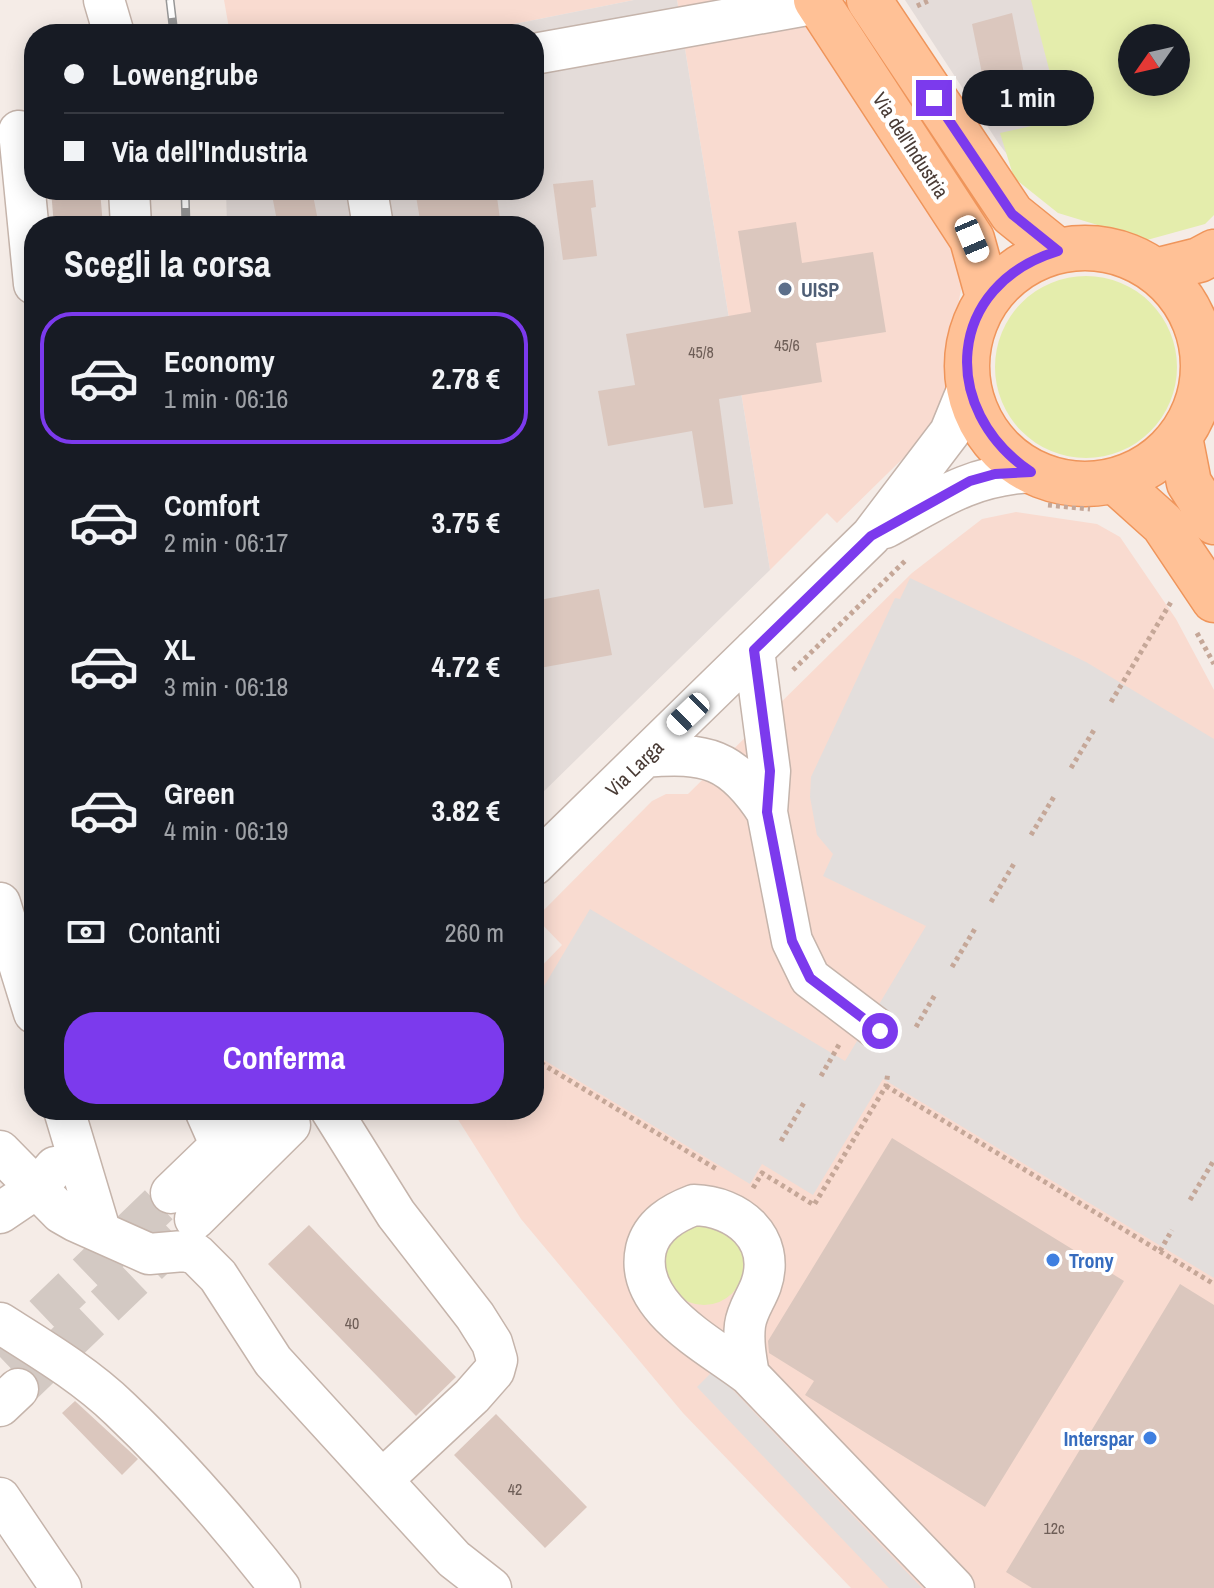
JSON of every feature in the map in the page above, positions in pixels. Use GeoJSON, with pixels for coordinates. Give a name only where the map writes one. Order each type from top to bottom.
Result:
{"type":"FeatureCollection","features":[{"type":"Feature","properties":{"kind":"main road"},"geometry":{"type":"LineString","coordinates":[[869,0],[1012,214],[1058,251]]}},
{"type":"Feature","properties":{"kind":"main road","name":"Via dell'Industria"},"geometry":{"type":"LineString","coordinates":[[817,1],[972,239],[988,297]]}},
{"type":"Feature","properties":{"kind":"main road"},"geometry":{"type":"LineString","coordinates":[[1106,496],[1151,464],[1180,437],[1201,390],[1207,322],[1190,312],[1155,271],[1109,250],[1083,248],[1058,251],[1019,267],[988,297],[971,331],[967,350],[968,388],[977,414],[990,437],[1037,488],[1072,483],[1106,496],[1153,513],[1202,598]]}},
{"type":"Feature","properties":{"kind":"main road"},"geometry":{"type":"LineString","coordinates":[[1155,271],[1199,260],[1214,252]]}},
{"type":"Feature","properties":{"kind":"main road"},"geometry":{"type":"LineString","coordinates":[[1180,437],[1189,483],[1214,522]]}},
{"type":"Feature","properties":{"kind":"street"},"geometry":{"type":"LineString","coordinates":[[104,0],[111,24]]}},
{"type":"Feature","properties":{"kind":"street"},"geometry":{"type":"LineString","coordinates":[[544,52],[817,1]]}},
{"type":"Feature","properties":{"kind":"street"},"geometry":{"type":"LineString","coordinates":[[19,131],[24,182]]}},
{"type":"Feature","properties":{"kind":"street","name":"Via Larga"},"geometry":{"type":"LineString","coordinates":[[544,855],[871,536],[950,432],[968,388]]}},
{"type":"Feature","properties":{"kind":"street","name":"Via Larga"},"geometry":{"type":"LineString","coordinates":[[871,536],[970,481],[995,474],[1037,488]]}},
{"type":"Feature","properties":{"kind":"street"},"geometry":{"type":"LineString","coordinates":[[754,650],[770,771],[767,812],[792,941],[799,961],[819,987],[896,1032]]}},
{"type":"Feature","properties":{"kind":"street"},"geometry":{"type":"LineString","coordinates":[[645,757],[682,754],[717,760],[750,786],[767,812]]}},
{"type":"Feature","properties":{"kind":"street"},"geometry":{"type":"LineString","coordinates":[[0,903],[24,981]]}},
{"type":"Feature","properties":{"kind":"street"},"geometry":{"type":"LineString","coordinates":[[255,1120],[213,1127],[183,1206],[270,1120]]}},
{"type":"Feature","properties":{"kind":"street"},"geometry":{"type":"LineString","coordinates":[[337,1120],[396,1214],[475,1316],[492,1343],[497,1360],[494,1371],[472,1396],[382,1480]]}},
{"type":"Feature","properties":{"kind":"street"},"geometry":{"type":"LineString","coordinates":[[69,1127],[100,1230]]}},
{"type":"Feature","properties":{"kind":"street"},"geometry":{"type":"LineString","coordinates":[[0,1213],[37,1188],[69,1127]]}},
{"type":"Feature","properties":{"kind":"street"},"geometry":{"type":"LineString","coordinates":[[0,1151],[61,1213],[100,1230],[123,1245],[149,1254],[184,1251],[196,1254],[218,1276],[273,1361],[454,1559],[491,1588]]}},
{"type":"Feature","properties":{"kind":"street"},"geometry":{"type":"LineString","coordinates":[[0,1323],[80,1376],[119,1408],[229,1523],[280,1588]]}},
{"type":"Feature","properties":{"kind":"street"},"geometry":{"type":"LineString","coordinates":[[749,1375],[954,1588]]}},
{"type":"Feature","properties":{"kind":"street"},"geometry":{"type":"LineString","coordinates":[[0,1498],[61,1588]]}},
{"type":"Feature","properties":{"kind":"path"},"geometry":{"type":"LineString","coordinates":[[1037,488],[1106,496]]}},
{"type":"Feature","properties":{"kind":"path"},"geometry":{"type":"LineString","coordinates":[[782,681],[909,557]]}},
{"type":"Feature","properties":{"kind":"path"},"geometry":{"type":"LineString","coordinates":[[1111,702],[1202,598]]}},
{"type":"Feature","properties":{"kind":"path"},"geometry":{"type":"LineString","coordinates":[[1071,768],[1094,730]]}},
{"type":"Feature","properties":{"kind":"path"},"geometry":{"type":"LineString","coordinates":[[1031,835],[1055,795]]}},
{"type":"Feature","properties":{"kind":"path"},"geometry":{"type":"LineString","coordinates":[[991,902],[1015,862]]}},
{"type":"Feature","properties":{"kind":"path"},"geometry":{"type":"LineString","coordinates":[[952,967],[976,927]]}},
{"type":"Feature","properties":{"kind":"path"},"geometry":{"type":"LineString","coordinates":[[896,1032],[936,993]]}},
{"type":"Feature","properties":{"kind":"path"},"geometry":{"type":"LineString","coordinates":[[821,1076],[840,1043]]}},
{"type":"Feature","properties":{"kind":"path"},"geometry":{"type":"LineString","coordinates":[[544,1065],[724,1174]]}},
{"type":"Feature","properties":{"kind":"path"},"geometry":{"type":"LineString","coordinates":[[738,1182],[751,1190],[762,1173],[814,1205],[886,1086],[888,1072]]}},
{"type":"Feature","properties":{"kind":"path"},"geometry":{"type":"LineString","coordinates":[[886,1086],[1214,1284]]}},
{"type":"Feature","properties":{"kind":"path"},"geometry":{"type":"LineString","coordinates":[[781,1141],[805,1101]]}},
{"type":"Feature","properties":{"kind":"path"},"geometry":{"type":"LineString","coordinates":[[1190,1200],[1214,1160]]}},
{"type":"Feature","properties":{"kind":"path"},"geometry":{"type":"LineString","coordinates":[[1160,1251],[1172,1230]]}},
{"type":"Feature","properties":{"kind":"shaded area"},"geometry":{"type":"Polygon","coordinates":[[[224,0],[634,0],[515,24],[228,24],[224,0]]]}},
{"type":"Feature","properties":{"kind":"shaded area"},"geometry":{"type":"Polygon","coordinates":[[[634,0],[677,0],[770,570],[544,791],[544,216],[227,216],[226,200],[544,200],[544,24],[515,24],[634,0]]]}},
{"type":"Feature","properties":{"kind":"shaded area"},"geometry":{"type":"Polygon","coordinates":[[[677,0],[790,0],[952,245],[962,285],[948,354],[947,401],[935,427],[837,523],[827,513],[770,570],[677,0]]]}},
{"type":"Feature","properties":{"kind":"shaded area"},"geometry":{"type":"Polygon","coordinates":[[[905,0],[1214,0],[1214,193],[1033,188],[999,144],[905,0]]]}},
{"type":"Feature","properties":{"kind":"shaded area"},"geometry":{"type":"Polygon","coordinates":[[[1016,512],[1097,524],[1120,537],[1176,619],[1214,690],[1214,1588],[851,1588],[683,1413],[521,1219],[458,1120],[544,1120],[544,964],[562,945],[544,926],[544,910],[652,801],[666,794],[688,794],[912,573],[982,519],[1016,512]]]}},
{"type":"Feature","properties":{"kind":"shaded area"},"geometry":{"type":"Polygon","coordinates":[[[910,578],[1086,662],[1214,739],[1214,1278],[883,1079],[813,1195],[762,1164],[750,1184],[544,1060],[544,986],[590,909],[845,1061],[926,926],[823,876],[833,854],[817,835],[810,797],[811,777],[895,598],[900,599],[910,578]]]}},
{"type":"Feature","properties":{"kind":"shaded area"},"geometry":{"type":"Polygon","coordinates":[[[714,1370],[922,1588],[889,1588],[697,1387],[714,1370]]]}},
{"type":"Feature","properties":{"kind":"green space"},"geometry":{"type":"Polygon","coordinates":[[[1031,0],[1214,0],[1214,215],[1205,224],[1147,240],[1058,213],[1014,178],[1000,133],[1062,119],[1031,0]]]}},
{"type":"Feature","properties":{"kind":"green space"},"geometry":{"type":"Polygon","coordinates":[[[1086,276],[1104,277],[1121,283],[1151,302],[1170,332],[1176,349],[1176,385],[1170,402],[1151,432],[1121,451],[1104,457],[1086,458],[1068,457],[1051,451],[1021,432],[1002,402],[996,385],[995,367],[996,349],[1002,332],[1021,302],[1051,283],[1068,277],[1086,276]]]}},
{"type":"Feature","properties":{"kind":"green space"},"geometry":{"type":"Polygon","coordinates":[[[704,1225],[719,1228],[732,1237],[741,1250],[744,1265],[741,1280],[732,1293],[719,1302],[704,1305],[689,1302],[676,1293],[667,1280],[664,1265],[667,1250],[676,1237],[689,1228],[704,1225]]]}},
{"type":"Feature","properties":{"kind":"building"},"geometry":{"type":"Polygon","coordinates":[[[1012,13],[1032,114],[992,123],[972,24],[1012,13]]]}},
{"type":"Feature","properties":{"kind":"building"},"geometry":{"type":"Polygon","coordinates":[[[593,180],[596,207],[591,208],[597,256],[563,260],[553,184],[593,180]]]}},
{"type":"Feature","properties":{"kind":"building"},"geometry":{"type":"Polygon","coordinates":[[[52,200],[101,200],[102,216],[53,216],[52,200]]]}},
{"type":"Feature","properties":{"kind":"building"},"geometry":{"type":"Polygon","coordinates":[[[273,200],[314,200],[317,216],[276,216],[273,200]]]}},
{"type":"Feature","properties":{"kind":"building"},"geometry":{"type":"Polygon","coordinates":[[[417,200],[497,200],[500,216],[419,216],[417,200]]]}},
{"type":"Feature","properties":{"kind":"building"},"geometry":{"type":"Polygon","coordinates":[[[796,222],[802,263],[873,252],[886,332],[816,343],[822,382],[719,399],[733,504],[704,508],[692,431],[608,446],[598,391],[635,385],[626,334],[751,312],[738,231],[796,222]]]}},
{"type":"Feature","properties":{"kind":"building"},"geometry":{"type":"Polygon","coordinates":[[[599,589],[612,655],[544,667],[544,599],[599,589]]]}},
{"type":"Feature","properties":{"kind":"building"},"geometry":{"type":"Polygon","coordinates":[[[892,1138],[1124,1281],[985,1507],[805,1395],[814,1381],[769,1353],[768,1341],[892,1138]]]}},
{"type":"Feature","properties":{"kind":"building"},"geometry":{"type":"Polygon","coordinates":[[[309,1225],[456,1377],[416,1416],[268,1264],[309,1225]]]}},
{"type":"Feature","properties":{"kind":"building","name":"Interspar"},"geometry":{"type":"Polygon","coordinates":[[[1180,1284],[1214,1305],[1214,1588],[1032,1588],[1006,1572],[1180,1284]]]}},
{"type":"Feature","properties":{"kind":"building"},"geometry":{"type":"Polygon","coordinates":[[[75,1401],[138,1459],[122,1475],[62,1413],[75,1401]]]}},
{"type":"Feature","properties":{"kind":"building"},"geometry":{"type":"Polygon","coordinates":[[[496,1414],[587,1507],[545,1548],[454,1455],[496,1414]]]}},
{"type":"Feature","properties":{"kind":"tunnel"},"geometry":{"type":"LineString","coordinates":[[0,1357],[171,1193]]}},
{"type":"Feature","properties":{"kind":"tunnel"},"geometry":{"type":"LineString","coordinates":[[18,1389],[180,1234]]}},
{"type":"Feature","properties":{"kind":"railway"},"geometry":{"type":"LineString","coordinates":[[170,0],[173,24]]}},
{"type":"Feature","properties":{"kind":"railway"},"geometry":{"type":"LineString","coordinates":[[185,200],[186,216]]}},
{"type":"Feature","properties":{"kind":"place","name":"UISP"},"geometry":{"type":"Point","coordinates":[785,289]}},
{"type":"Feature","properties":{"kind":"place","name":"Trony"},"geometry":{"type":"Point","coordinates":[1053,1260]}},
{"type":"Feature","properties":{"kind":"place","name":"Interspar"},"geometry":{"type":"Point","coordinates":[1150,1438]}},
{"type":"Feature","properties":{"kind":"route"},"geometry":{"type":"LineString","coordinates":[[880,1031],[810,978],[799,961],[792,941],[767,812],[770,771],[754,650],[871,536],[970,481],[995,474],[1031,472],[1009,457],[990,437],[977,414],[968,388],[967,350],[978,314],[1002,281],[1019,267],[1058,251],[1028,231],[1012,214],[934,98]]}}]}
